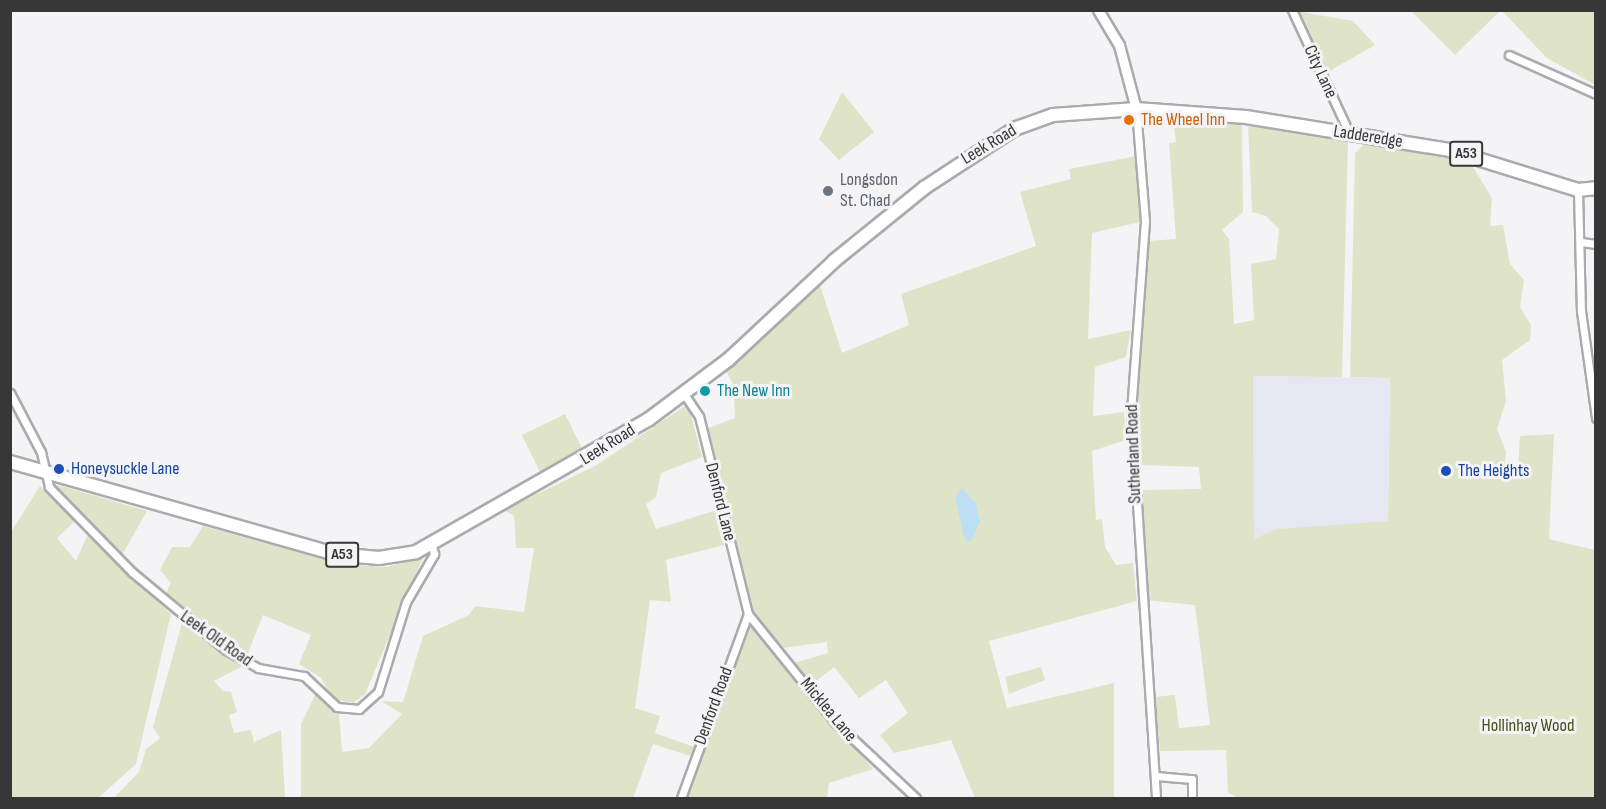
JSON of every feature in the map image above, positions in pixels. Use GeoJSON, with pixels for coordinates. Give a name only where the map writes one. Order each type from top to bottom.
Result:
{"type":"FeatureCollection","features":[{"type":"Feature","properties":{"kind":"highway","name":"Ladderedge"},"geometry":{"type":"LineString","coordinates":[[1136,109],[1213,113],[1449,150],[1578,190],[1596,188]]}},
{"type":"Feature","properties":{"kind":"highway","name":"Leek Road"},"geometry":{"type":"LineString","coordinates":[[10,462],[355,558],[399,556],[432,546],[499,501],[598,453],[684,394],[842,255],[987,144],[1053,115],[1136,109]]}},
{"type":"Feature","properties":{"kind":"street"},"geometry":{"type":"LineString","coordinates":[[1098,10],[1119,45],[1136,109]]}},
{"type":"Feature","properties":{"kind":"street","name":"City Lane"},"geometry":{"type":"LineString","coordinates":[[1292,10],[1349,134]]}},
{"type":"Feature","properties":{"kind":"street"},"geometry":{"type":"LineString","coordinates":[[1509,56],[1596,94]]}},
{"type":"Feature","properties":{"kind":"street","name":"Sutherland Road"},"geometry":{"type":"LineString","coordinates":[[1136,109],[1145,221],[1131,410],[1156,798]]}},
{"type":"Feature","properties":{"kind":"street"},"geometry":{"type":"LineString","coordinates":[[1578,190],[1581,311],[1595,417]]}},
{"type":"Feature","properties":{"kind":"street"},"geometry":{"type":"LineString","coordinates":[[1581,242],[1596,244]]}},
{"type":"Feature","properties":{"kind":"street"},"geometry":{"type":"LineString","coordinates":[[10,393],[41,452],[45,472]]}},
{"type":"Feature","properties":{"kind":"street","name":"Denford Lane"},"geometry":{"type":"LineString","coordinates":[[684,394],[699,416],[748,614]]}},
{"type":"Feature","properties":{"kind":"street","name":"Leek Old Road"},"geometry":{"type":"LineString","coordinates":[[45,472],[49,487],[183,617],[245,662],[304,676],[337,707],[349,710],[370,702],[378,692],[406,602],[434,554],[432,546]]}},
{"type":"Feature","properties":{"kind":"street","name":"Denford Road"},"geometry":{"type":"LineString","coordinates":[[681,798],[748,614]]}},
{"type":"Feature","properties":{"kind":"street","name":"Micklea Lane"},"geometry":{"type":"LineString","coordinates":[[748,614],[835,722],[916,798]]}},
{"type":"Feature","properties":{"kind":"street"},"geometry":{"type":"LineString","coordinates":[[1156,777],[1192,779],[1192,798]]}},
{"type":"Feature","properties":{"kind":"shaded area"},"geometry":{"type":"Polygon","coordinates":[[[1253,376],[1390,378],[1388,521],[1275,529],[1254,539],[1253,376]]]}},
{"type":"Feature","properties":{"kind":"green space"},"geometry":{"type":"Polygon","coordinates":[[[1295,11],[1353,21],[1375,45],[1324,74],[1295,11]]]}},
{"type":"Feature","properties":{"kind":"green space"},"geometry":{"type":"Polygon","coordinates":[[[1411,11],[1500,11],[1455,55],[1411,11]]]}},
{"type":"Feature","properties":{"kind":"green space"},"geometry":{"type":"Polygon","coordinates":[[[1502,11],[1595,11],[1595,85],[1547,58],[1502,11]]]}},
{"type":"Feature","properties":{"kind":"green space"},"geometry":{"type":"Polygon","coordinates":[[[842,92],[874,132],[839,160],[819,139],[842,92]]]}},
{"type":"Feature","properties":{"kind":"green space","name":"Hollinhay Wood"},"geometry":{"type":"Polygon","coordinates":[[[1173,117],[1242,124],[1243,212],[1222,230],[1229,239],[1234,324],[1254,320],[1251,264],[1276,259],[1279,229],[1266,216],[1252,212],[1248,124],[1348,141],[1342,377],[1253,376],[1254,539],[1275,529],[1388,521],[1390,378],[1350,377],[1355,153],[1367,142],[1468,159],[1492,198],[1490,226],[1503,225],[1510,264],[1524,280],[1520,307],[1531,325],[1530,340],[1502,360],[1506,401],[1497,429],[1506,452],[1504,471],[1518,471],[1520,436],[1554,434],[1549,539],[1595,550],[1595,798],[1239,798],[1228,793],[1226,750],[1160,751],[1155,697],[1175,695],[1179,728],[1210,725],[1195,605],[1144,600],[1139,490],[1201,489],[1199,467],[1138,465],[1138,370],[1149,241],[1176,239],[1169,143],[1176,142],[1173,117]]]}},
{"type":"Feature","properties":{"kind":"green space"},"geometry":{"type":"Polygon","coordinates":[[[1137,156],[1140,222],[1092,233],[1088,339],[1131,330],[1126,357],[1095,367],[1093,416],[1124,412],[1126,440],[1092,451],[1096,520],[1102,519],[1105,547],[1116,565],[1133,563],[1137,601],[989,641],[1007,708],[1114,683],[1114,797],[1122,798],[975,798],[951,740],[894,753],[880,735],[908,713],[886,680],[859,698],[834,667],[810,686],[794,663],[828,653],[827,642],[783,648],[754,612],[706,429],[735,418],[733,384],[726,371],[820,285],[842,353],[909,325],[901,294],[1036,246],[1020,192],[1071,179],[1069,169],[1137,156]]]}},
{"type":"Feature","properties":{"kind":"green space"},"geometry":{"type":"Polygon","coordinates":[[[688,404],[702,457],[661,473],[656,497],[646,504],[656,529],[717,510],[724,545],[666,560],[671,602],[650,600],[635,708],[660,716],[655,733],[694,747],[690,756],[653,744],[633,798],[301,798],[301,724],[316,693],[339,714],[342,752],[369,748],[402,714],[381,701],[403,702],[423,636],[469,615],[475,606],[524,612],[534,548],[516,548],[514,516],[504,510],[595,466],[688,404]]]}},
{"type":"Feature","properties":{"kind":"green space"},"geometry":{"type":"Polygon","coordinates":[[[565,414],[585,455],[542,476],[522,435],[565,414]]]}},
{"type":"Feature","properties":{"kind":"green space"},"geometry":{"type":"Polygon","coordinates":[[[58,485],[147,511],[122,555],[56,488],[58,485]]]}},
{"type":"Feature","properties":{"kind":"green space"},"geometry":{"type":"Polygon","coordinates":[[[40,486],[75,521],[57,538],[76,561],[88,534],[171,614],[136,764],[98,798],[11,798],[11,532],[40,486]]]}},
{"type":"Feature","properties":{"kind":"green space"},"geometry":{"type":"Polygon","coordinates":[[[203,526],[342,564],[387,567],[423,557],[365,694],[353,703],[333,699],[321,678],[299,664],[311,635],[263,615],[246,658],[165,595],[171,583],[160,570],[172,547],[190,547],[203,526]]]}},
{"type":"Feature","properties":{"kind":"green space"},"geometry":{"type":"Polygon","coordinates":[[[750,622],[873,769],[829,783],[827,798],[686,798],[750,622]]]}},
{"type":"Feature","properties":{"kind":"green space"},"geometry":{"type":"Polygon","coordinates":[[[182,623],[243,666],[214,681],[223,691],[231,692],[237,712],[229,715],[234,733],[251,730],[254,742],[281,730],[285,798],[114,798],[139,772],[146,749],[160,738],[153,727],[182,623]]]}},
{"type":"Feature","properties":{"kind":"green space"},"geometry":{"type":"Polygon","coordinates":[[[1041,667],[1045,680],[1009,694],[1005,677],[1041,667]]]}},
{"type":"Feature","properties":{"kind":"water"},"geometry":{"type":"Polygon","coordinates":[[[962,488],[976,504],[980,522],[970,543],[964,537],[955,497],[962,488]]]}},
{"type":"Feature","properties":{"kind":"place","name":"The Wheel Inn"},"geometry":{"type":"Point","coordinates":[1129,120]}},
{"type":"Feature","properties":{"kind":"place","name":"Longsdon St. Chad"},"geometry":{"type":"Point","coordinates":[828,191]}},
{"type":"Feature","properties":{"kind":"place","name":"The New Inn"},"geometry":{"type":"Point","coordinates":[705,391]}},
{"type":"Feature","properties":{"kind":"place","name":"Honeysuckle Lane"},"geometry":{"type":"Point","coordinates":[59,469]}},
{"type":"Feature","properties":{"kind":"place","name":"The Heights"},"geometry":{"type":"Point","coordinates":[1446,471]}}]}
